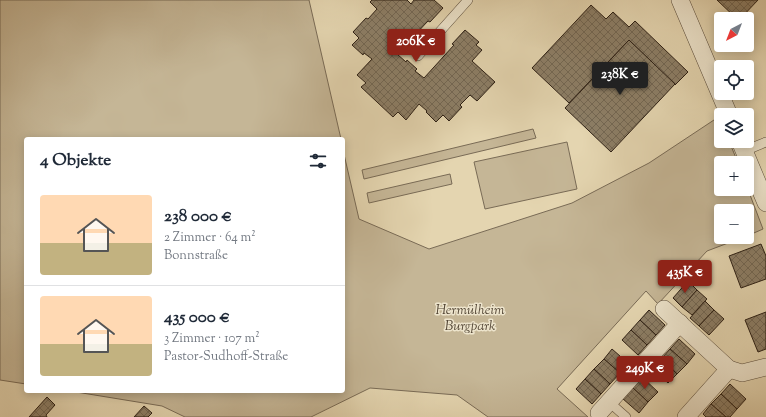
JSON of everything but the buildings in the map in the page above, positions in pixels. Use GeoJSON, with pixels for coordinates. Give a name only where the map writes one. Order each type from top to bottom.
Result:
{"type":"FeatureCollection","features":[{"type":"Feature","properties":{"kind":"street"},"geometry":{"type":"LineString","coordinates":[[680,0],[726,108]]}},
{"type":"Feature","properties":{"kind":"street"},"geometry":{"type":"LineString","coordinates":[[743,148],[766,203]]}},
{"type":"Feature","properties":{"kind":"street"},"geometry":{"type":"LineString","coordinates":[[664,309],[730,369],[742,373],[766,367]]}},
{"type":"Feature","properties":{"kind":"street"},"geometry":{"type":"LineString","coordinates":[[604,407],[680,323]]}},
{"type":"Feature","properties":{"kind":"street"},"geometry":{"type":"LineString","coordinates":[[686,417],[730,369]]}},
{"type":"Feature","properties":{"kind":"lane"},"geometry":{"type":"LineString","coordinates":[[418,56],[468,0]]}},
{"type":"Feature","properties":{"kind":"lane"},"geometry":{"type":"LineString","coordinates":[[754,144],[766,142]]}},
{"type":"Feature","properties":{"kind":"lane"},"geometry":{"type":"LineString","coordinates":[[604,407],[626,417]]}},
{"type":"Feature","properties":{"kind":"green space"},"geometry":{"type":"Polygon","coordinates":[[[0,0],[309,0],[341,137],[24,137],[24,384],[0,380],[0,0]]]}},
{"type":"Feature","properties":{"kind":"green space","name":"Hermülheim Burgpark"},"geometry":{"type":"Polygon","coordinates":[[[714,120],[714,148],[732,148],[735,156],[714,156],[714,196],[750,196],[753,204],[714,204],[714,244],[726,244],[707,251],[658,304],[646,291],[557,389],[588,417],[488,417],[457,395],[370,388],[311,417],[185,417],[162,406],[82,393],[345,393],[345,159],[359,219],[429,249],[572,203],[649,163],[714,120]]]}},
{"type":"Feature","properties":{"kind":"green space"},"geometry":{"type":"Polygon","coordinates":[[[533,129],[536,138],[364,179],[362,170],[533,129]]]}},
{"type":"Feature","properties":{"kind":"green space"},"geometry":{"type":"Polygon","coordinates":[[[567,142],[577,189],[485,209],[474,162],[567,142]]]}},
{"type":"Feature","properties":{"kind":"green space"},"geometry":{"type":"Polygon","coordinates":[[[450,174],[452,184],[369,203],[367,193],[450,174]]]}},
{"type":"Feature","properties":{"kind":"green space","name":"Hermülheim Burgpark"},"geometry":{"type":"Polygon","coordinates":[[[754,205],[763,229],[754,233],[754,205]]]}}]}
